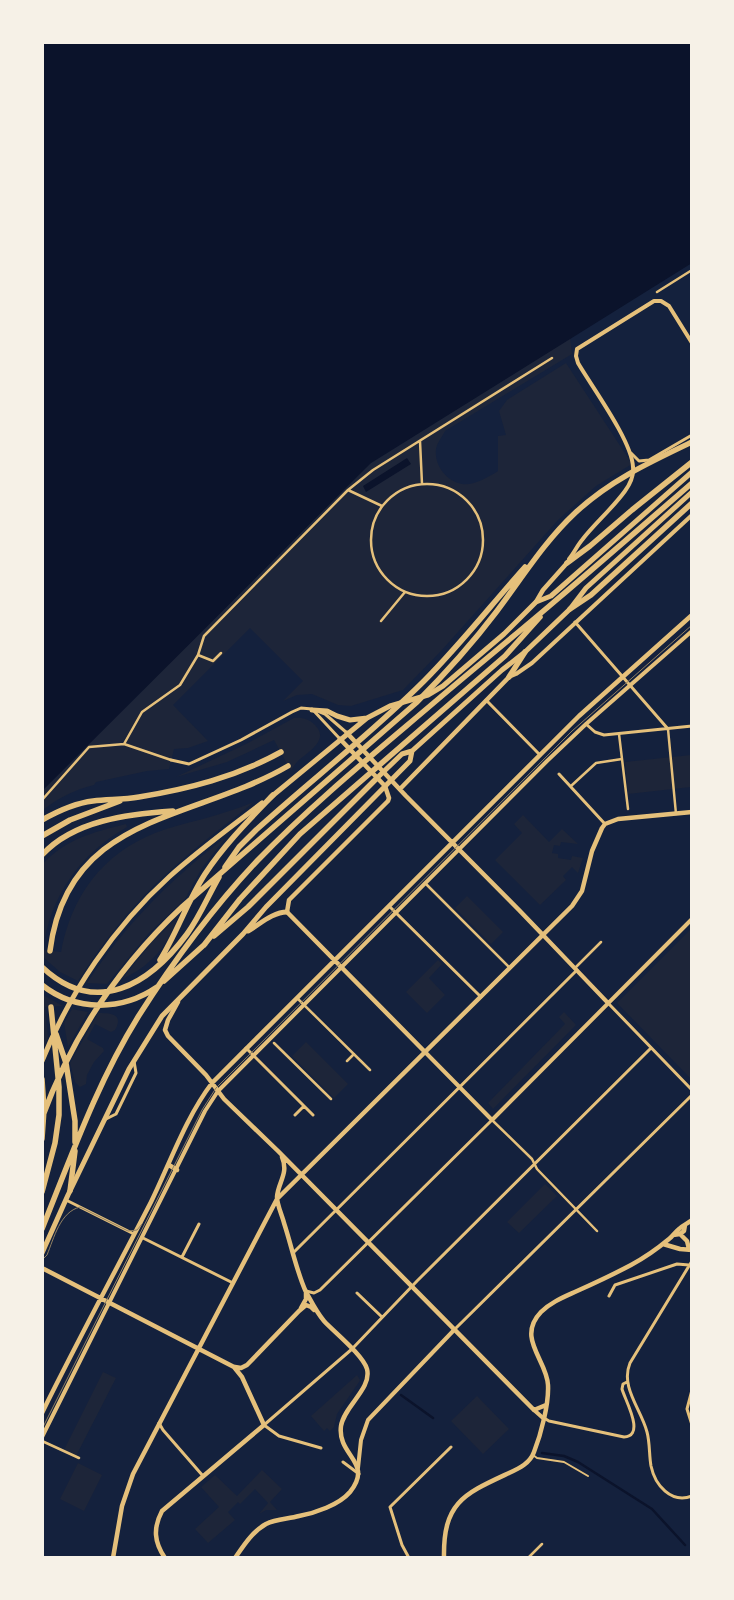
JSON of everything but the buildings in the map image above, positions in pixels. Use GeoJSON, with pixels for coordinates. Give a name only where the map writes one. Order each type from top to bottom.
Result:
{"type":"FeatureCollection","features":[{"type":"Feature","properties":{"kind":"highway"},"geometry":{"type":"LineString","coordinates":[[42,967],[56,978],[87,991],[103,992],[127,987],[144,978],[188,933],[224,869],[239,847],[267,820],[392,712],[424,681],[456,648],[554,534],[575,513],[636,469],[692,442]]}},
{"type":"Feature","properties":{"kind":"highway"},"geometry":{"type":"LineString","coordinates":[[567,563],[692,462]]}},
{"type":"Feature","properties":{"kind":"highway"},"geometry":{"type":"LineString","coordinates":[[42,1229],[91,1107],[122,1046],[157,988],[208,918],[258,861],[312,808],[692,483]]}},
{"type":"Feature","properties":{"kind":"highway"},"geometry":{"type":"LineString","coordinates":[[570,609],[591,595],[692,504]]}},
{"type":"Feature","properties":{"kind":"highway"},"geometry":{"type":"LineString","coordinates":[[42,1118],[66,1061],[84,1027],[117,978],[142,948],[183,906],[416,703],[474,640],[524,575],[538,553]]}},
{"type":"Feature","properties":{"kind":"highway"},"geometry":{"type":"LineString","coordinates":[[204,945],[240,898],[317,818],[505,656],[553,603]]}},
{"type":"Feature","properties":{"kind":"highway"},"geometry":{"type":"LineString","coordinates":[[509,677],[525,652]]}},
{"type":"Feature","properties":{"kind":"highway"},"geometry":{"type":"LineString","coordinates":[[42,820],[58,811],[77,804],[91,801],[125,800],[210,782],[255,766],[281,752]]}},
{"type":"Feature","properties":{"kind":"highway"},"geometry":{"type":"LineString","coordinates":[[50,951],[53,932],[62,904],[72,884],[100,852],[118,839],[148,823],[255,783],[288,766]]}},
{"type":"Feature","properties":{"kind":"highway"},"geometry":{"type":"LineString","coordinates":[[42,985],[59,996],[83,1004],[102,1006],[122,1003],[141,996],[162,983],[248,907],[377,778]]}},
{"type":"Feature","properties":{"kind":"highway"},"geometry":{"type":"LineString","coordinates":[[156,966],[177,929],[196,888],[213,862],[273,795]]}},
{"type":"Feature","properties":{"kind":"highway"},"geometry":{"type":"LineString","coordinates":[[42,836],[70,820],[125,800]]}},
{"type":"Feature","properties":{"kind":"highway"},"geometry":{"type":"LineString","coordinates":[[42,854],[60,840],[93,824],[138,814],[177,811]]}},
{"type":"Feature","properties":{"kind":"highway"},"geometry":{"type":"LineString","coordinates":[[42,1192],[58,1129],[60,1101],[51,1007]]}},
{"type":"Feature","properties":{"kind":"highway"},"geometry":{"type":"LineString","coordinates":[[52,1025],[66,1063],[75,1121],[75,1164],[70,1191]]}},
{"type":"Feature","properties":{"kind":"highway"},"geometry":{"type":"LineString","coordinates":[[42,1079],[44,1110],[42,1139]]}},
{"type":"Feature","properties":{"kind":"main road"},"geometry":{"type":"LineString","coordinates":[[536,602],[551,596],[692,472]]}},
{"type":"Feature","properties":{"kind":"main road"},"geometry":{"type":"LineString","coordinates":[[377,778],[402,754],[412,751],[502,670],[525,652],[570,609],[586,588],[692,492]]}},
{"type":"Feature","properties":{"kind":"main road"},"geometry":{"type":"LineString","coordinates":[[42,1062],[67,1009],[106,947],[152,894],[204,848],[273,795],[367,718],[380,711],[428,695],[443,686],[504,634],[536,602],[543,590],[567,563]]}},
{"type":"Feature","properties":{"kind":"main road"},"geometry":{"type":"LineString","coordinates":[[42,1413],[200,1101],[212,1083],[540,754],[692,615]]}},
{"type":"Feature","properties":{"kind":"main road"},"geometry":{"type":"LineString","coordinates":[[400,789],[509,677]]}},
{"type":"Feature","properties":{"kind":"main road"},"geometry":{"type":"LineString","coordinates":[[312,710],[327,711],[350,720],[367,718]]}},
{"type":"Feature","properties":{"kind":"main road"},"geometry":{"type":"LineString","coordinates":[[346,734],[520,910],[542,935]]}},
{"type":"Feature","properties":{"kind":"main road"},"geometry":{"type":"LineString","coordinates":[[287,912],[289,900],[388,802],[389,794],[385,786],[340,739]]}},
{"type":"Feature","properties":{"kind":"main road"},"geometry":{"type":"LineString","coordinates":[[42,1253],[134,1060],[162,1016],[410,761],[412,751]]}},
{"type":"Feature","properties":{"kind":"main road"},"geometry":{"type":"LineString","coordinates":[[277,1199],[572,906],[582,891],[592,851],[605,824],[618,819],[692,812]]}},
{"type":"Feature","properties":{"kind":"main road"},"geometry":{"type":"LineString","coordinates":[[243,934],[280,912],[287,912],[425,1052]]}},
{"type":"Feature","properties":{"kind":"main road"},"geometry":{"type":"LineString","coordinates":[[178,1001],[165,1030],[168,1036],[218,1091],[534,1410],[546,1405]]}},
{"type":"Feature","properties":{"kind":"main road"},"geometry":{"type":"LineString","coordinates":[[113,1558],[126,1490],[159,1423],[277,1199],[284,1173],[283,1161],[278,1151]]}},
{"type":"Feature","properties":{"kind":"main road"},"geometry":{"type":"LineString","coordinates":[[169,1165],[177,1170]]}},
{"type":"Feature","properties":{"kind":"main road"},"geometry":{"type":"LineString","coordinates":[[277,1199],[305,1290],[322,1319]]}},
{"type":"Feature","properties":{"kind":"main road"},"geometry":{"type":"LineString","coordinates":[[444,1558],[446,1531],[450,1516],[456,1505],[475,1489],[521,1467],[532,1456],[543,1418],[548,1389],[547,1379],[531,1338],[533,1325],[538,1315],[550,1304],[632,1265],[664,1244],[677,1230],[692,1220]]}},
{"type":"Feature","properties":{"kind":"main road"},"geometry":{"type":"LineString","coordinates":[[673,1236],[684,1231],[685,1225]]}},
{"type":"Feature","properties":{"kind":"main road"},"geometry":{"type":"LineString","coordinates":[[664,1244],[680,1249],[690,1249],[687,1241],[680,1234]]}},
{"type":"Feature","properties":{"kind":"main road"},"geometry":{"type":"LineString","coordinates":[[42,1268],[198,1349],[234,1367],[241,1368],[246,1366],[299,1311],[304,1303],[305,1290]]}},
{"type":"Feature","properties":{"kind":"main road"},"geometry":{"type":"LineString","coordinates":[[236,1558],[252,1534],[267,1523],[311,1513],[340,1500],[358,1480],[358,1468],[344,1446],[341,1436],[343,1418],[364,1387],[367,1374],[365,1364],[352,1348],[308,1305],[299,1311]]}},
{"type":"Feature","properties":{"kind":"main road"},"geometry":{"type":"LineString","coordinates":[[165,1558],[155,1536],[158,1518],[165,1508],[264,1424],[242,1377],[234,1367]]}},
{"type":"Feature","properties":{"kind":"street"},"geometry":{"type":"LineString","coordinates":[[658,292],[692,270]]}},
{"type":"Feature","properties":{"kind":"street"},"geometry":{"type":"LineString","coordinates":[[692,343],[668,306],[661,301],[654,301],[577,349],[576,356],[578,363],[631,453],[639,461],[649,460],[692,435]]}},
{"type":"Feature","properties":{"kind":"street"},"geometry":{"type":"LineString","coordinates":[[124,744],[142,712],[180,685],[198,655],[204,636],[348,490],[373,470],[440,430],[552,358]]}},
{"type":"Feature","properties":{"kind":"street"},"geometry":{"type":"LineString","coordinates":[[420,441],[422,484]]}},
{"type":"Feature","properties":{"kind":"street"},"geometry":{"type":"LineString","coordinates":[[567,563],[583,539],[626,490],[633,472],[631,453]]}},
{"type":"Feature","properties":{"kind":"street"},"geometry":{"type":"LineString","coordinates":[[422,484],[435,484],[447,487],[468,501],[475,511],[483,537],[482,551],[471,575],[452,590],[429,596],[416,596],[405,592],[386,580],[373,558],[370,545],[371,531],[375,518],[382,506],[400,491],[410,486],[422,484]]}},
{"type":"Feature","properties":{"kind":"street"},"geometry":{"type":"LineString","coordinates":[[348,490],[382,506]]}},
{"type":"Feature","properties":{"kind":"street"},"geometry":{"type":"LineString","coordinates":[[509,677],[532,663],[692,515]]}},
{"type":"Feature","properties":{"kind":"street"},"geometry":{"type":"LineString","coordinates":[[686,521],[692,523]]}},
{"type":"Feature","properties":{"kind":"street"},"geometry":{"type":"LineString","coordinates":[[382,621],[405,592]]}},
{"type":"Feature","properties":{"kind":"street"},"geometry":{"type":"LineString","coordinates":[[575,622],[668,729],[676,814]]}},
{"type":"Feature","properties":{"kind":"street"},"geometry":{"type":"LineString","coordinates":[[42,1436],[209,1105],[218,1091],[586,724],[692,631]]}},
{"type":"Feature","properties":{"kind":"street"},"geometry":{"type":"LineString","coordinates":[[198,655],[213,661],[221,653]]}},
{"type":"Feature","properties":{"kind":"street"},"geometry":{"type":"LineString","coordinates":[[486,700],[540,754]]}},
{"type":"Feature","properties":{"kind":"street"},"geometry":{"type":"LineString","coordinates":[[42,800],[89,747],[124,744],[189,764],[263,729],[301,708],[325,714],[346,734]]}},
{"type":"Feature","properties":{"kind":"street"},"geometry":{"type":"LineString","coordinates":[[312,710],[340,739]]}},
{"type":"Feature","properties":{"kind":"street"},"geometry":{"type":"LineString","coordinates":[[586,724],[599,734],[619,734],[692,726]]}},
{"type":"Feature","properties":{"kind":"street"},"geometry":{"type":"LineString","coordinates":[[619,734],[628,809]]}},
{"type":"Feature","properties":{"kind":"street"},"geometry":{"type":"LineString","coordinates":[[570,786],[596,763],[622,760]]}},
{"type":"Feature","properties":{"kind":"street"},"geometry":{"type":"LineString","coordinates":[[559,774],[605,824]]}},
{"type":"Feature","properties":{"kind":"street"},"geometry":{"type":"LineString","coordinates":[[425,883],[510,968]]}},
{"type":"Feature","properties":{"kind":"street"},"geometry":{"type":"LineString","coordinates":[[389,906],[481,997]]}},
{"type":"Feature","properties":{"kind":"street"},"geometry":{"type":"LineString","coordinates":[[305,1290],[314,1293],[320,1290],[692,918]]}},
{"type":"Feature","properties":{"kind":"street"},"geometry":{"type":"LineString","coordinates":[[542,935],[692,1090]]}},
{"type":"Feature","properties":{"kind":"street"},"geometry":{"type":"LineString","coordinates":[[294,1252],[458,1086],[464,1083],[601,942]]}},
{"type":"Feature","properties":{"kind":"street"},"geometry":{"type":"LineString","coordinates":[[297,998],[370,1070]]}},
{"type":"Feature","properties":{"kind":"street"},"geometry":{"type":"LineString","coordinates":[[274,1043],[331,1100]]}},
{"type":"Feature","properties":{"kind":"street"},"geometry":{"type":"LineString","coordinates":[[246,1048],[313,1115]]}},
{"type":"Feature","properties":{"kind":"street"},"geometry":{"type":"LineString","coordinates":[[321,1448],[279,1436],[264,1424],[352,1348],[651,1048]]}},
{"type":"Feature","properties":{"kind":"street"},"geometry":{"type":"LineString","coordinates":[[425,1052],[532,1159],[536,1169],[597,1231]]}},
{"type":"Feature","properties":{"kind":"street"},"geometry":{"type":"LineString","coordinates":[[347,1061],[354,1054]]}},
{"type":"Feature","properties":{"kind":"street"},"geometry":{"type":"LineString","coordinates":[[104,1121],[116,1114],[136,1073],[134,1060]]}},
{"type":"Feature","properties":{"kind":"street"},"geometry":{"type":"LineString","coordinates":[[358,1468],[360,1440],[368,1420],[455,1329],[692,1095]]}},
{"type":"Feature","properties":{"kind":"street"},"geometry":{"type":"LineString","coordinates":[[295,1115],[304,1106]]}},
{"type":"Feature","properties":{"kind":"street"},"geometry":{"type":"LineString","coordinates":[[66,1200],[134,1234]]}},
{"type":"Feature","properties":{"kind":"street"},"geometry":{"type":"LineString","coordinates":[[182,1257],[199,1224]]}},
{"type":"Feature","properties":{"kind":"street"},"geometry":{"type":"LineString","coordinates":[[143,1238],[233,1283]]}},
{"type":"Feature","properties":{"kind":"street"},"geometry":{"type":"LineString","coordinates":[[610,1296],[615,1285],[677,1264],[690,1263]]}},
{"type":"Feature","properties":{"kind":"street"},"geometry":{"type":"LineString","coordinates":[[690,1263],[630,1363],[627,1371],[627,1382],[646,1430],[652,1468],[656,1478],[671,1496],[681,1498],[692,1496]]}},
{"type":"Feature","properties":{"kind":"street"},"geometry":{"type":"LineString","coordinates":[[357,1293],[382,1317]]}},
{"type":"Feature","properties":{"kind":"street"},"geometry":{"type":"LineString","coordinates":[[534,1410],[549,1421],[629,1437],[633,1434],[635,1427],[622,1389],[623,1384],[627,1382]]}},
{"type":"Feature","properties":{"kind":"street"},"geometry":{"type":"LineString","coordinates":[[692,1390],[687,1409],[692,1425]]}},
{"type":"Feature","properties":{"kind":"street"},"geometry":{"type":"LineString","coordinates":[[159,1423],[203,1476]]}},
{"type":"Feature","properties":{"kind":"street"},"geometry":{"type":"LineString","coordinates":[[42,1441],[79,1458]]}},
{"type":"Feature","properties":{"kind":"street"},"geometry":{"type":"LineString","coordinates":[[409,1558],[402,1545],[390,1507],[451,1447]]}},
{"type":"Feature","properties":{"kind":"street"},"geometry":{"type":"LineString","coordinates":[[343,1462],[359,1474]]}},
{"type":"Feature","properties":{"kind":"street"},"geometry":{"type":"LineString","coordinates":[[528,1558],[542,1544]]}},
{"type":"Feature","properties":{"kind":"lane"},"geometry":{"type":"LineString","coordinates":[[134,1234],[143,1238]]}},
{"type":"Feature","properties":{"kind":"lane"},"geometry":{"type":"LineString","coordinates":[[532,1456],[564,1462],[588,1476]]}},
{"type":"Feature","properties":{"kind":"shaded area"},"geometry":{"type":"Polygon","coordinates":[[[43,42],[691,43],[692,263],[371,463],[43,790],[43,42]]]}},
{"type":"Feature","properties":{"kind":"shaded area"},"geometry":{"type":"Polygon","coordinates":[[[570,338],[572,354],[445,431],[436,449],[439,466],[451,480],[462,484],[476,482],[498,471],[498,436],[506,435],[499,411],[507,400],[566,363],[632,464],[596,486],[558,520],[441,651],[403,690],[351,706],[338,705],[312,694],[297,695],[283,701],[303,681],[250,628],[173,705],[208,741],[188,748],[174,749],[169,769],[147,771],[96,782],[94,785],[67,795],[43,810],[43,790],[360,472],[371,463],[570,338]]]}},
{"type":"Feature","properties":{"kind":"shaded area"},"geometry":{"type":"Polygon","coordinates":[[[407,458],[411,464],[366,492],[363,486],[407,458]]]}},
{"type":"Feature","properties":{"kind":"shaded area"},"geometry":{"type":"Polygon","coordinates":[[[294,718],[303,718],[310,721],[319,730],[320,736],[319,741],[312,750],[298,761],[291,771],[274,740],[227,762],[176,777],[246,744],[294,718]]]}},
{"type":"Feature","properties":{"kind":"shaded area"},"geometry":{"type":"Polygon","coordinates":[[[691,755],[691,787],[628,794],[625,762],[691,755]]]}},
{"type":"Feature","properties":{"kind":"shaded area"},"geometry":{"type":"Polygon","coordinates":[[[254,802],[186,856],[141,899],[97,952],[78,981],[60,972],[43,957],[42,865],[60,849],[91,834],[126,824],[127,827],[95,850],[70,878],[60,894],[52,912],[43,950],[61,952],[72,913],[81,896],[105,865],[119,853],[155,833],[254,802]]]}},
{"type":"Feature","properties":{"kind":"shaded area"},"geometry":{"type":"Polygon","coordinates":[[[523,815],[549,842],[562,829],[578,844],[561,842],[560,846],[554,845],[552,853],[558,854],[558,858],[571,860],[572,856],[583,858],[578,873],[572,867],[563,876],[566,880],[540,905],[495,860],[522,833],[514,824],[523,815]]]}},
{"type":"Feature","properties":{"kind":"shaded area"},"geometry":{"type":"Polygon","coordinates":[[[223,839],[202,868],[185,899],[149,933],[107,984],[87,983],[132,923],[149,905],[223,839]]]}},
{"type":"Feature","properties":{"kind":"shaded area"},"geometry":{"type":"Polygon","coordinates":[[[467,896],[503,932],[491,944],[455,908],[467,896]]]}},
{"type":"Feature","properties":{"kind":"shaded area"},"geometry":{"type":"Polygon","coordinates":[[[177,918],[163,947],[156,955],[141,968],[122,979],[153,941],[177,918]]]}},
{"type":"Feature","properties":{"kind":"shaded area"},"geometry":{"type":"Polygon","coordinates":[[[691,929],[691,1079],[617,1003],[691,929]]]}},
{"type":"Feature","properties":{"kind":"shaded area"},"geometry":{"type":"Polygon","coordinates":[[[438,960],[442,964],[429,978],[445,995],[427,1013],[406,992],[438,960]]]}},
{"type":"Feature","properties":{"kind":"shaded area"},"geometry":{"type":"Polygon","coordinates":[[[43,995],[63,1006],[45,1007],[48,1037],[43,1050],[43,995]]]}},
{"type":"Feature","properties":{"kind":"shaded area"},"geometry":{"type":"Polygon","coordinates":[[[72,1009],[88,1012],[68,1047],[64,1023],[72,1009]]]}},
{"type":"Feature","properties":{"kind":"shaded area"},"geometry":{"type":"Polygon","coordinates":[[[564,1012],[576,1025],[493,1109],[488,1103],[565,1024],[559,1017],[564,1012]]]}},
{"type":"Feature","properties":{"kind":"shaded area"},"geometry":{"type":"Polygon","coordinates":[[[98,1013],[111,1014],[118,1021],[115,1030],[111,1032],[95,1024],[87,1039],[103,1048],[104,1051],[94,1062],[87,1075],[86,1084],[80,1087],[75,1082],[70,1063],[98,1013]]]}},
{"type":"Feature","properties":{"kind":"shaded area"},"geometry":{"type":"Polygon","coordinates":[[[306,1042],[348,1084],[334,1098],[292,1056],[306,1042]]]}},
{"type":"Feature","properties":{"kind":"shaded area"},"geometry":{"type":"Polygon","coordinates":[[[545,1184],[557,1196],[519,1233],[507,1222],[545,1184]]]}},
{"type":"Feature","properties":{"kind":"shaded area"},"geometry":{"type":"Polygon","coordinates":[[[103,1372],[116,1378],[76,1456],[64,1450],[103,1372]]]}},
{"type":"Feature","properties":{"kind":"shaded area"},"geometry":{"type":"Polygon","coordinates":[[[357,1375],[360,1380],[337,1414],[334,1427],[330,1431],[327,1428],[324,1431],[311,1416],[357,1375]]]}},
{"type":"Feature","properties":{"kind":"shaded area"},"geometry":{"type":"Polygon","coordinates":[[[477,1396],[509,1429],[483,1454],[451,1421],[477,1396]]]}},
{"type":"Feature","properties":{"kind":"shaded area"},"geometry":{"type":"Polygon","coordinates":[[[78,1463],[102,1475],[84,1511],[60,1499],[78,1463]]]}},
{"type":"Feature","properties":{"kind":"shaded area"},"geometry":{"type":"Polygon","coordinates":[[[262,1470],[282,1489],[270,1502],[277,1510],[266,1510],[259,1514],[268,1503],[255,1489],[240,1504],[238,1502],[228,1512],[235,1520],[208,1543],[195,1529],[219,1507],[201,1487],[215,1475],[237,1496],[262,1470]]]}},
{"type":"Feature","properties":{"kind":"waterway"},"geometry":{"type":"LineString","coordinates":[[401,1395],[433,1418]]}},
{"type":"Feature","properties":{"kind":"waterway"},"geometry":{"type":"LineString","coordinates":[[542,1453],[564,1456],[578,1462],[652,1509],[685,1545]]}},
{"type":"Feature","properties":{"kind":"tram line"},"geometry":{"type":"LineString","coordinates":[[42,1429],[202,1110],[216,1088],[572,731],[692,625]]}},
{"type":"Feature","properties":{"kind":"tram line"},"geometry":{"type":"LineString","coordinates":[[42,1260],[47,1255],[55,1234],[67,1214],[80,1207],[128,1231],[137,1230],[142,1224]]}}]}
